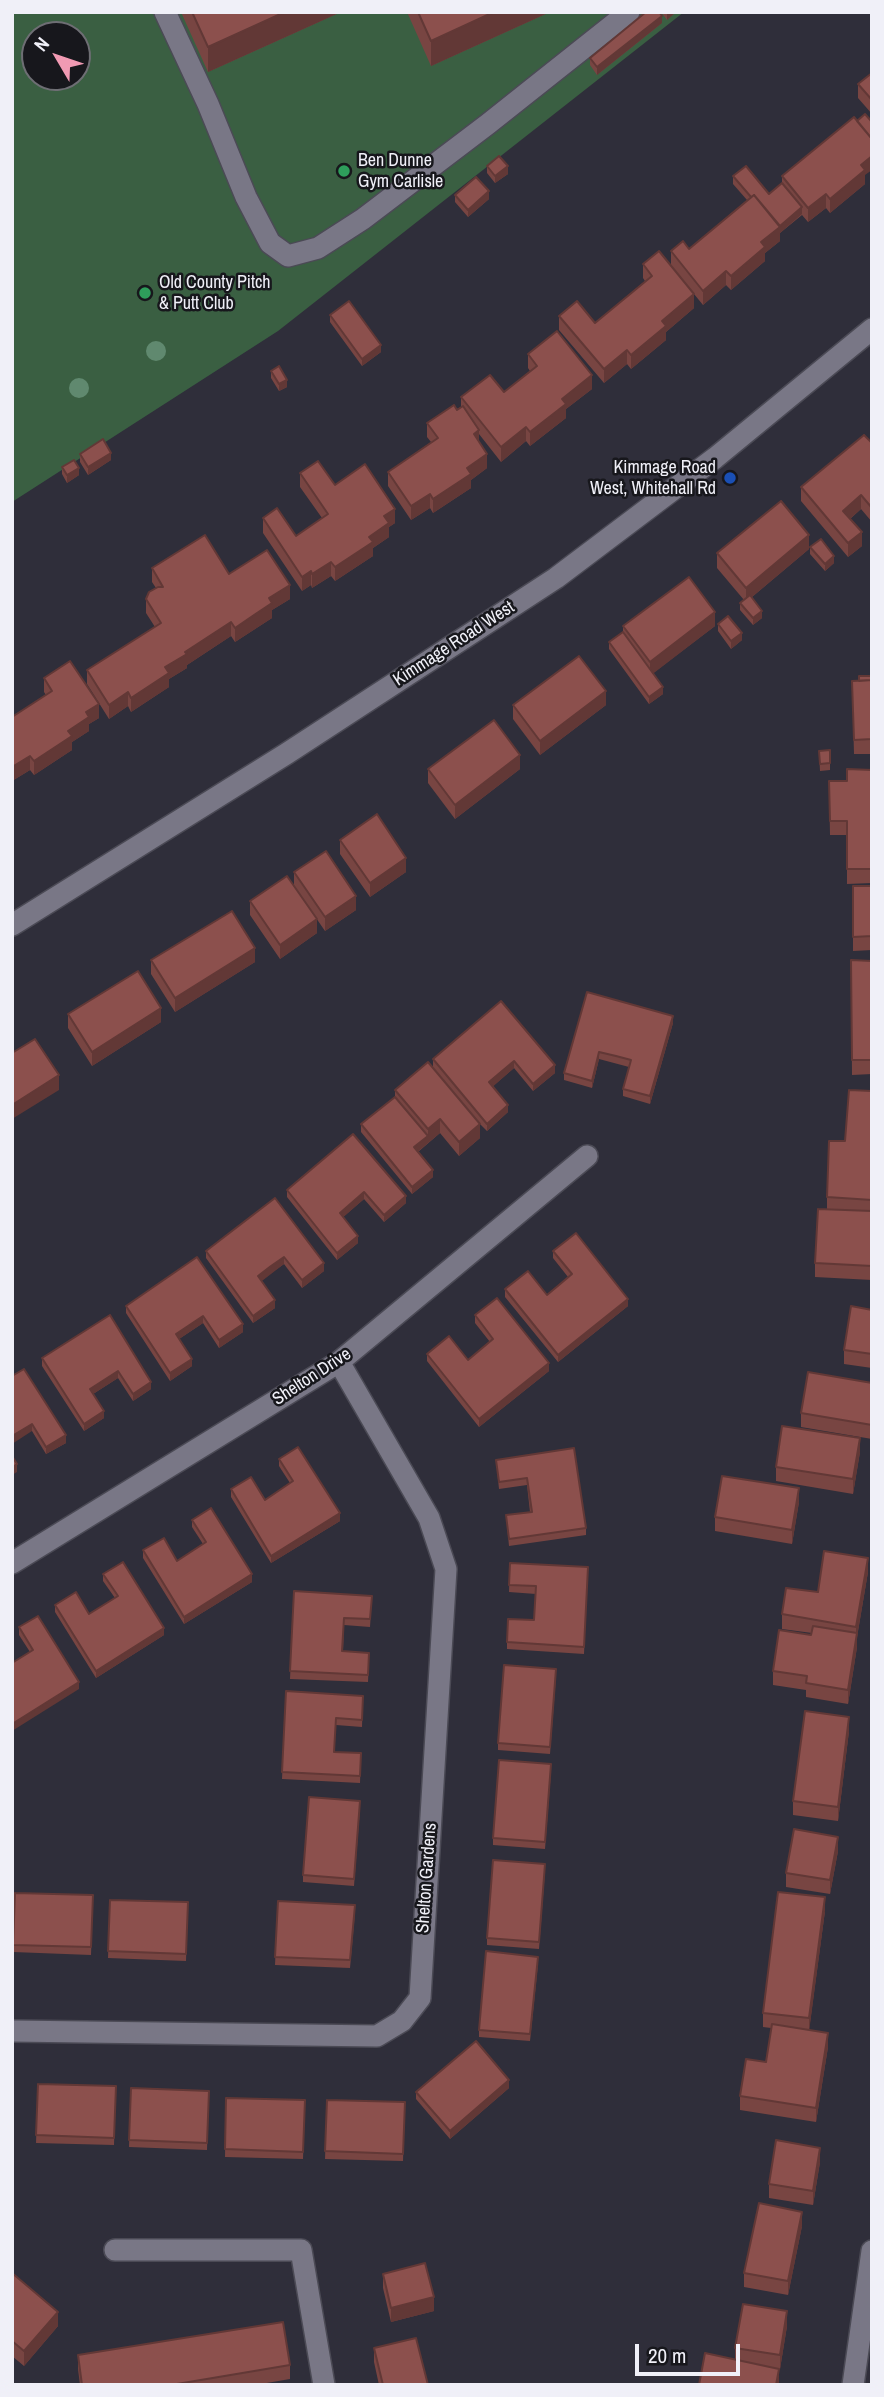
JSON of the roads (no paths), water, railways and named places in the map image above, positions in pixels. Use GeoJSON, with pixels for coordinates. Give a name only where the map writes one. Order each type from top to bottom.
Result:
{"type":"FeatureCollection","features":[{"type":"Feature","properties":{"kind":"street"},"geometry":{"type":"LineString","coordinates":[[165,12],[208,104],[246,197],[270,243],[288,256],[318,248],[363,219],[629,12]]}},
{"type":"Feature","properties":{"kind":"street","name":"Kimmage Road West"},"geometry":{"type":"LineString","coordinates":[[12,925],[286,754],[556,578],[715,458],[872,329]]}},
{"type":"Feature","properties":{"kind":"street","name":"Shelton Drive"},"geometry":{"type":"LineString","coordinates":[[12,1563],[339,1362],[587,1156]]}},
{"type":"Feature","properties":{"kind":"street","name":"Shelton Gardens"},"geometry":{"type":"LineString","coordinates":[[12,2031],[377,2036],[402,2021],[419,1997],[446,1569],[429,1518],[339,1362]]}},
{"type":"Feature","properties":{"kind":"street"},"geometry":{"type":"LineString","coordinates":[[116,2250],[302,2250],[324,2385]]}},
{"type":"Feature","properties":{"kind":"street"},"geometry":{"type":"LineString","coordinates":[[853,2385],[872,2251]]}},
{"type":"Feature","properties":{"kind":"place","name":"Ben Dunne Gym Carlisle"},"geometry":{"type":"Point","coordinates":[344,171]}},
{"type":"Feature","properties":{"kind":"place","name":"Old County Pitch & Putt Club"},"geometry":{"type":"Point","coordinates":[145,293]}},
{"type":"Feature","properties":{"kind":"place","name":"Kimmage Road West, Whitehall Rd"},"geometry":{"type":"Point","coordinates":[730,478]}}]}
